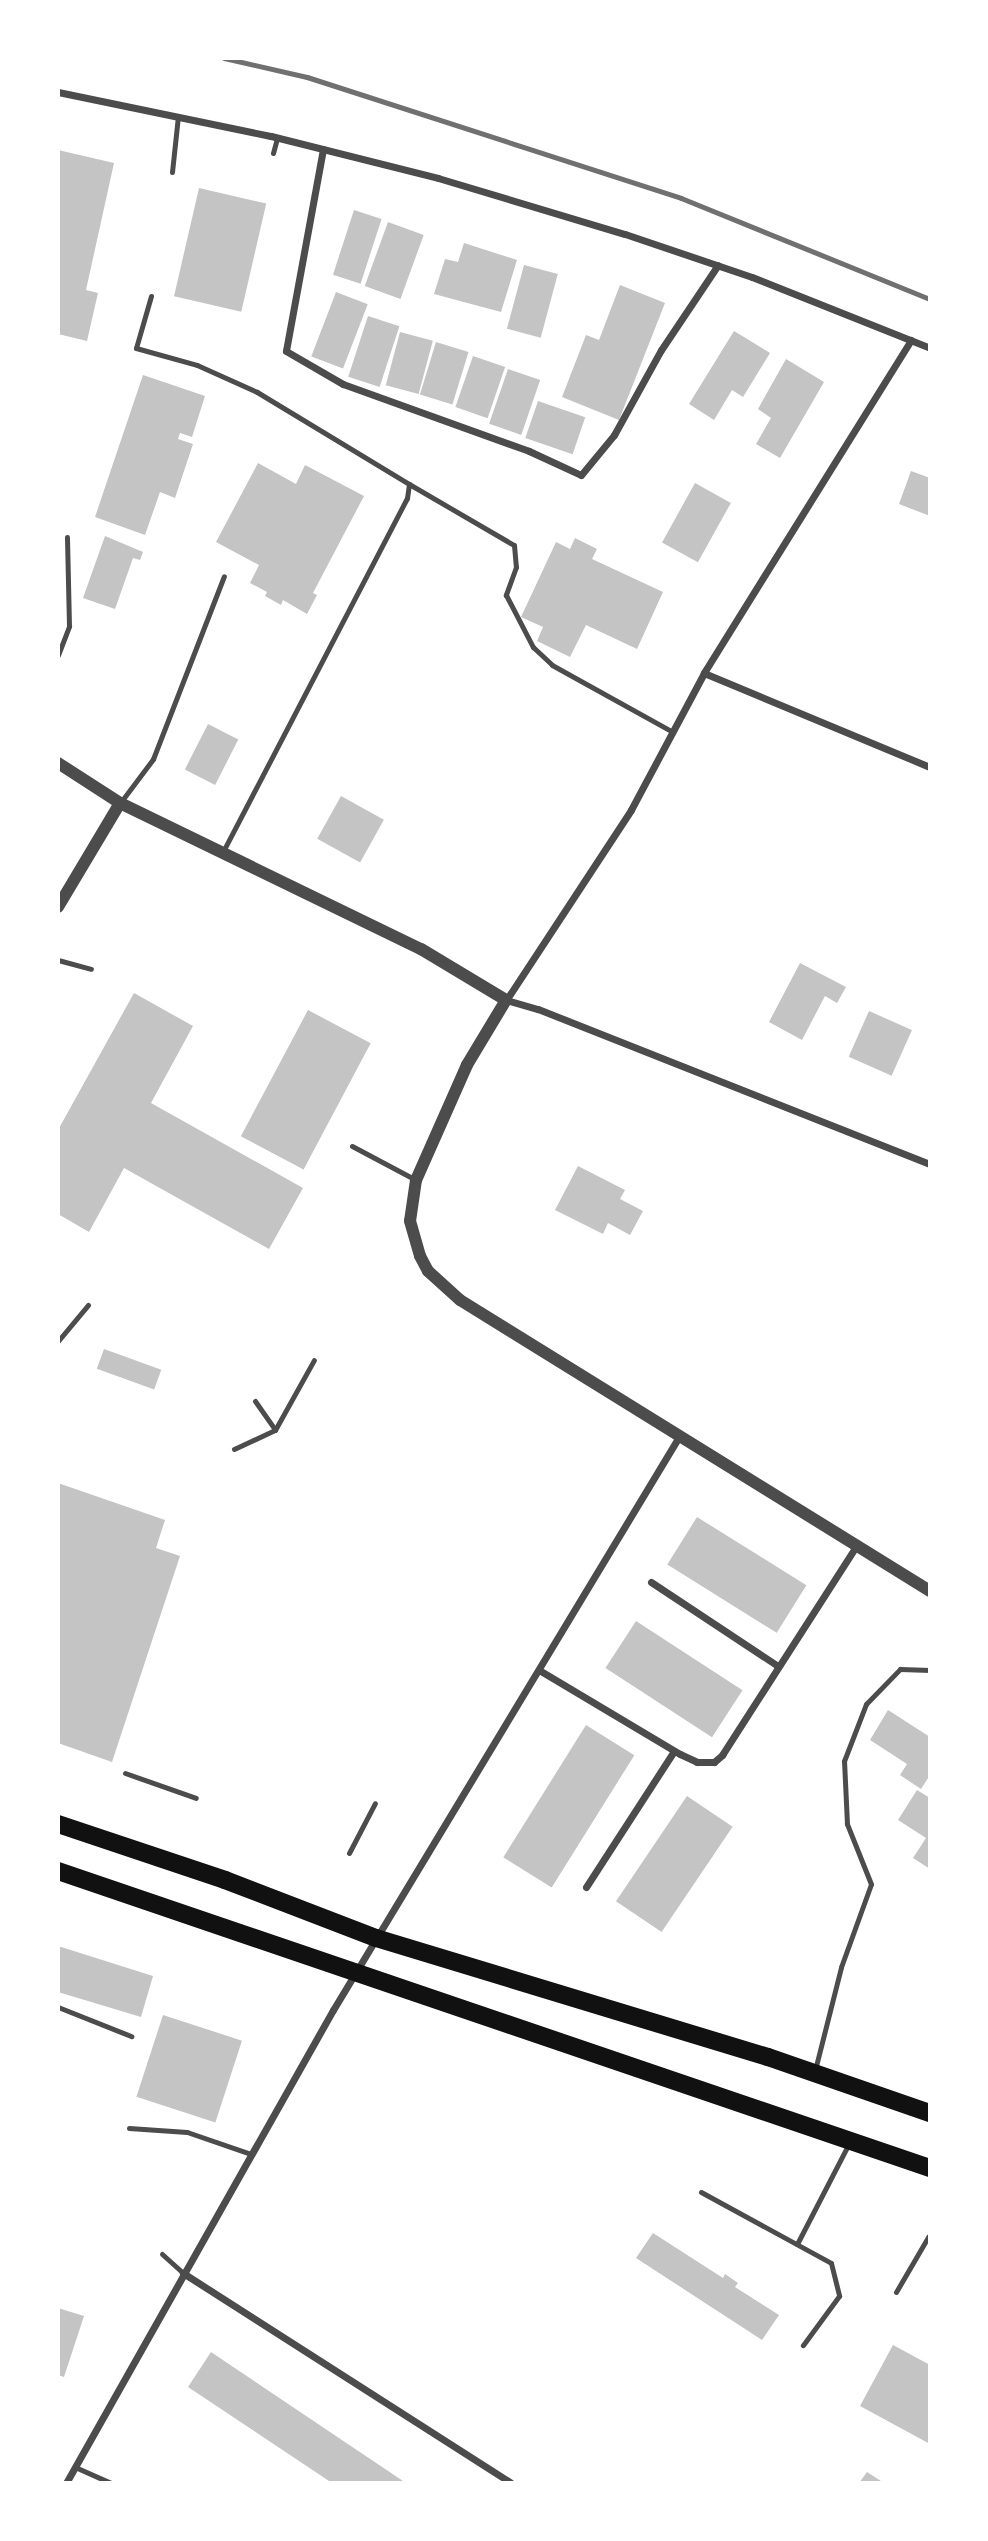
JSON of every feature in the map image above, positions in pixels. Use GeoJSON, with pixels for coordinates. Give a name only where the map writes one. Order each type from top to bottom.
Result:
{"type":"FeatureCollection","features":[{"type":"Feature","properties":{"kind":"main road"},"geometry":{"type":"LineString","coordinates":[[58,1824],[225,1880],[376,1938],[814,2074],[930,2113]]}},
{"type":"Feature","properties":{"kind":"main road"},"geometry":{"type":"LineString","coordinates":[[58,1872],[930,2168]]}},
{"type":"Feature","properties":{"kind":"street"},"geometry":{"type":"LineString","coordinates":[[58,92],[277,138],[451,182],[718,265],[930,348]]}},
{"type":"Feature","properties":{"kind":"street"},"geometry":{"type":"LineString","coordinates":[[323,149],[286,351],[343,384],[529,451],[581,475],[614,435],[661,350],[718,265]]}},
{"type":"Feature","properties":{"kind":"street"},"geometry":{"type":"LineString","coordinates":[[911,340],[704,673],[631,810],[506,1000],[467,1065],[416,1181],[412,1194],[412,1231],[420,1256],[445,1288],[930,1591]]}},
{"type":"Feature","properties":{"kind":"street"},"geometry":{"type":"LineString","coordinates":[[704,673],[930,767]]}},
{"type":"Feature","properties":{"kind":"street"},"geometry":{"type":"LineString","coordinates":[[58,763],[120,803],[421,949],[506,1000],[538,1009],[930,1164]]}},
{"type":"Feature","properties":{"kind":"street"},"geometry":{"type":"LineString","coordinates":[[58,907],[120,803]]}},
{"type":"Feature","properties":{"kind":"street"},"geometry":{"type":"LineString","coordinates":[[66,2483],[355,1973],[680,1435]]}},
{"type":"Feature","properties":{"kind":"street"},"geometry":{"type":"LineString","coordinates":[[539,1670],[674,1751],[697,1762],[714,1762],[722,1755],[856,1546]]}},
{"type":"Feature","properties":{"kind":"street"},"geometry":{"type":"LineString","coordinates":[[651,1582],[778,1666]]}},
{"type":"Feature","properties":{"kind":"street"},"geometry":{"type":"LineString","coordinates":[[586,1888],[674,1751]]}},
{"type":"Feature","properties":{"kind":"street"},"geometry":{"type":"LineString","coordinates":[[183,2273],[511,2483]]}},
{"type":"Feature","properties":{"kind":"lane"},"geometry":{"type":"LineString","coordinates":[[172,172],[178,116]]}},
{"type":"Feature","properties":{"kind":"lane"},"geometry":{"type":"LineString","coordinates":[[273,153],[277,138]]}},
{"type":"Feature","properties":{"kind":"lane"},"geometry":{"type":"LineString","coordinates":[[151,296],[136,348],[197,365],[257,391],[514,545],[516,567],[506,595],[533,647],[552,665],[673,732]]}},
{"type":"Feature","properties":{"kind":"lane"},"geometry":{"type":"LineString","coordinates":[[222,854],[407,498],[409,484]]}},
{"type":"Feature","properties":{"kind":"lane"},"geometry":{"type":"LineString","coordinates":[[58,655],[69,626],[67,537]]}},
{"type":"Feature","properties":{"kind":"lane"},"geometry":{"type":"LineString","coordinates":[[120,803],[153,759],[223,576]]}},
{"type":"Feature","properties":{"kind":"lane"},"geometry":{"type":"LineString","coordinates":[[58,960],[90,969]]}},
{"type":"Feature","properties":{"kind":"lane"},"geometry":{"type":"LineString","coordinates":[[352,1146],[416,1181]]}},
{"type":"Feature","properties":{"kind":"lane"},"geometry":{"type":"LineString","coordinates":[[58,1341],[88,1305]]}},
{"type":"Feature","properties":{"kind":"lane"},"geometry":{"type":"LineString","coordinates":[[234,1449],[275,1430],[314,1360]]}},
{"type":"Feature","properties":{"kind":"lane"},"geometry":{"type":"LineString","coordinates":[[255,1401],[275,1430]]}},
{"type":"Feature","properties":{"kind":"lane"},"geometry":{"type":"LineString","coordinates":[[814,2074],[841,1967],[871,1884],[847,1824],[844,1761],[866,1704],[900,1669],[930,1670]]}},
{"type":"Feature","properties":{"kind":"lane"},"geometry":{"type":"LineString","coordinates":[[125,1773],[196,1798]]}},
{"type":"Feature","properties":{"kind":"lane"},"geometry":{"type":"LineString","coordinates":[[349,1853],[375,1803]]}},
{"type":"Feature","properties":{"kind":"lane"},"geometry":{"type":"LineString","coordinates":[[58,2007],[131,2036]]}},
{"type":"Feature","properties":{"kind":"lane"},"geometry":{"type":"LineString","coordinates":[[129,2128],[187,2132],[251,2154]]}},
{"type":"Feature","properties":{"kind":"lane"},"geometry":{"type":"LineString","coordinates":[[797,2244],[851,2140]]}},
{"type":"Feature","properties":{"kind":"lane"},"geometry":{"type":"LineString","coordinates":[[701,2192],[831,2263],[839,2297],[803,2345]]}},
{"type":"Feature","properties":{"kind":"lane"},"geometry":{"type":"LineString","coordinates":[[896,2292],[928,2237]]}},
{"type":"Feature","properties":{"kind":"lane"},"geometry":{"type":"LineString","coordinates":[[162,2254],[183,2273]]}},
{"type":"Feature","properties":{"kind":"lane"},"geometry":{"type":"LineString","coordinates":[[75,2467],[111,2483]]}},
{"type":"Feature","properties":{"kind":"building"},"geometry":{"type":"Polygon","coordinates":[[[58,150],[114,163],[86,290],[98,293],[87,341],[58,334],[58,150]]]}},
{"type":"Feature","properties":{"kind":"building"},"geometry":{"type":"Polygon","coordinates":[[[199,188],[266,204],[241,312],[174,296],[199,188]]]}},
{"type":"Feature","properties":{"kind":"building"},"geometry":{"type":"Polygon","coordinates":[[[354,210],[382,219],[361,284],[333,275],[354,210]]]}},
{"type":"Feature","properties":{"kind":"building"},"geometry":{"type":"Polygon","coordinates":[[[388,222],[424,235],[400,299],[365,286],[388,222]]]}},
{"type":"Feature","properties":{"kind":"building"},"geometry":{"type":"Polygon","coordinates":[[[464,243],[517,260],[501,312],[434,294],[445,259],[458,262],[464,243]]]}},
{"type":"Feature","properties":{"kind":"building"},"geometry":{"type":"Polygon","coordinates":[[[524,265],[558,274],[541,338],[507,329],[524,265]]]}},
{"type":"Feature","properties":{"kind":"building"},"geometry":{"type":"Polygon","coordinates":[[[620,285],[665,303],[619,420],[562,397],[586,335],[599,340],[620,285]]]}},
{"type":"Feature","properties":{"kind":"building"},"geometry":{"type":"Polygon","coordinates":[[[336,292],[368,304],[343,369],[311,356],[336,292]]]}},
{"type":"Feature","properties":{"kind":"building"},"geometry":{"type":"Polygon","coordinates":[[[368,316],[399,326],[380,387],[348,377],[368,316]]]}},
{"type":"Feature","properties":{"kind":"building"},"geometry":{"type":"Polygon","coordinates":[[[734,331],[770,353],[743,397],[732,390],[714,420],[689,404],[734,331]]]}},
{"type":"Feature","properties":{"kind":"building"},"geometry":{"type":"Polygon","coordinates":[[[400,332],[433,341],[419,394],[386,385],[400,332]]]}},
{"type":"Feature","properties":{"kind":"building"},"geometry":{"type":"Polygon","coordinates":[[[436,342],[469,352],[452,405],[420,395],[436,342]]]}},
{"type":"Feature","properties":{"kind":"building"},"geometry":{"type":"Polygon","coordinates":[[[473,356],[505,367],[488,418],[455,407],[473,356]]]}},
{"type":"Feature","properties":{"kind":"building"},"geometry":{"type":"Polygon","coordinates":[[[786,359],[824,382],[780,458],[756,444],[771,418],[758,409],[786,359]]]}},
{"type":"Feature","properties":{"kind":"building"},"geometry":{"type":"Polygon","coordinates":[[[508,369],[540,380],[521,435],[489,424],[508,369]]]}},
{"type":"Feature","properties":{"kind":"building"},"geometry":{"type":"Polygon","coordinates":[[[143,375],[205,396],[192,437],[180,433],[178,439],[193,444],[175,498],[160,492],[145,535],[95,517],[143,375]]]}},
{"type":"Feature","properties":{"kind":"building"},"geometry":{"type":"Polygon","coordinates":[[[538,401],[585,417],[573,454],[525,438],[538,401]]]}},
{"type":"Feature","properties":{"kind":"building"},"geometry":{"type":"Polygon","coordinates":[[[258,463],[296,484],[305,465],[364,496],[313,593],[317,595],[307,614],[283,600],[281,605],[265,596],[267,592],[250,583],[259,565],[216,542],[258,463]]]}},
{"type":"Feature","properties":{"kind":"building"},"geometry":{"type":"Polygon","coordinates":[[[911,471],[930,478],[930,516],[899,504],[911,471]]]}},
{"type":"Feature","properties":{"kind":"building"},"geometry":{"type":"Polygon","coordinates":[[[695,483],[731,503],[698,562],[662,542],[695,483]]]}},
{"type":"Feature","properties":{"kind":"building"},"geometry":{"type":"Polygon","coordinates":[[[105,536],[143,552],[140,560],[133,558],[115,609],[83,598],[105,536]]]}},
{"type":"Feature","properties":{"kind":"building"},"geometry":{"type":"Polygon","coordinates":[[[575,538],[597,549],[592,559],[663,592],[637,649],[586,625],[570,657],[537,641],[543,627],[521,617],[556,542],[570,549],[575,538]]]}},
{"type":"Feature","properties":{"kind":"building"},"geometry":{"type":"Polygon","coordinates":[[[208,724],[238,739],[215,785],[185,769],[208,724]]]}},
{"type":"Feature","properties":{"kind":"building"},"geometry":{"type":"Polygon","coordinates":[[[341,796],[384,820],[360,863],[317,839],[341,796]]]}},
{"type":"Feature","properties":{"kind":"building"},"geometry":{"type":"Polygon","coordinates":[[[800,963],[846,987],[837,1003],[825,996],[802,1040],[769,1022],[800,963]]]}},
{"type":"Feature","properties":{"kind":"building"},"geometry":{"type":"Polygon","coordinates":[[[134,993],[193,1026],[151,1103],[303,1188],[269,1249],[124,1168],[89,1232],[58,1214],[58,1130],[134,993]]]}},
{"type":"Feature","properties":{"kind":"building"},"geometry":{"type":"Polygon","coordinates":[[[308,1010],[371,1043],[304,1170],[241,1136],[308,1010]]]}},
{"type":"Feature","properties":{"kind":"building"},"geometry":{"type":"Polygon","coordinates":[[[869,1011],[912,1030],[892,1076],[849,1057],[869,1011]]]}},
{"type":"Feature","properties":{"kind":"building"},"geometry":{"type":"Polygon","coordinates":[[[578,1166],[625,1190],[620,1199],[643,1211],[630,1235],[608,1223],[603,1234],[555,1210],[578,1166]]]}},
{"type":"Feature","properties":{"kind":"building"},"geometry":{"type":"Polygon","coordinates":[[[104,1349],[161,1370],[154,1390],[97,1369],[104,1349]]]}},
{"type":"Feature","properties":{"kind":"building"},"geometry":{"type":"Polygon","coordinates":[[[58,1483],[165,1520],[156,1548],[180,1556],[112,1762],[58,1743],[58,1483]]]}},
{"type":"Feature","properties":{"kind":"building"},"geometry":{"type":"Polygon","coordinates":[[[697,1517],[806,1585],[777,1633],[667,1564],[697,1517]]]}},
{"type":"Feature","properties":{"kind":"building"},"geometry":{"type":"Polygon","coordinates":[[[636,1621],[743,1690],[712,1737],[606,1668],[636,1621]]]}},
{"type":"Feature","properties":{"kind":"building"},"geometry":{"type":"Polygon","coordinates":[[[888,1710],[930,1737],[930,1775],[921,1789],[900,1775],[907,1764],[870,1740],[888,1710]]]}},
{"type":"Feature","properties":{"kind":"building"},"geometry":{"type":"Polygon","coordinates":[[[586,1725],[634,1755],[552,1888],[503,1857],[586,1725]]]}},
{"type":"Feature","properties":{"kind":"building"},"geometry":{"type":"Polygon","coordinates":[[[917,1790],[930,1798],[930,1869],[913,1858],[926,1838],[898,1820],[917,1790]]]}},
{"type":"Feature","properties":{"kind":"building"},"geometry":{"type":"Polygon","coordinates":[[[687,1796],[733,1827],[662,1932],[616,1901],[687,1796]]]}},
{"type":"Feature","properties":{"kind":"building"},"geometry":{"type":"Polygon","coordinates":[[[58,1946],[153,1976],[141,2017],[58,1992],[58,1946]]]}},
{"type":"Feature","properties":{"kind":"building"},"geometry":{"type":"Polygon","coordinates":[[[163,2015],[242,2041],[215,2122],[136,2097],[163,2015]]]}},
{"type":"Feature","properties":{"kind":"building"},"geometry":{"type":"Polygon","coordinates":[[[653,2233],[723,2278],[725,2274],[738,2283],[735,2287],[779,2315],[762,2340],[636,2258],[653,2233]]]}},
{"type":"Feature","properties":{"kind":"building"},"geometry":{"type":"Polygon","coordinates":[[[58,2308],[84,2316],[64,2377],[58,2375],[58,2308]]]}},
{"type":"Feature","properties":{"kind":"building"},"geometry":{"type":"Polygon","coordinates":[[[893,2345],[930,2365],[930,2444],[860,2406],[893,2345]]]}},
{"type":"Feature","properties":{"kind":"building"},"geometry":{"type":"Polygon","coordinates":[[[211,2352],[406,2483],[332,2483],[188,2387],[211,2352]]]}},
{"type":"Feature","properties":{"kind":"building"},"geometry":{"type":"Polygon","coordinates":[[[867,2472],[884,2483],[859,2483],[867,2472]]]}},
{"type":"Feature","properties":{"kind":"railway"},"geometry":{"type":"LineString","coordinates":[[224,58],[307,77],[681,198],[930,299]]}}]}
